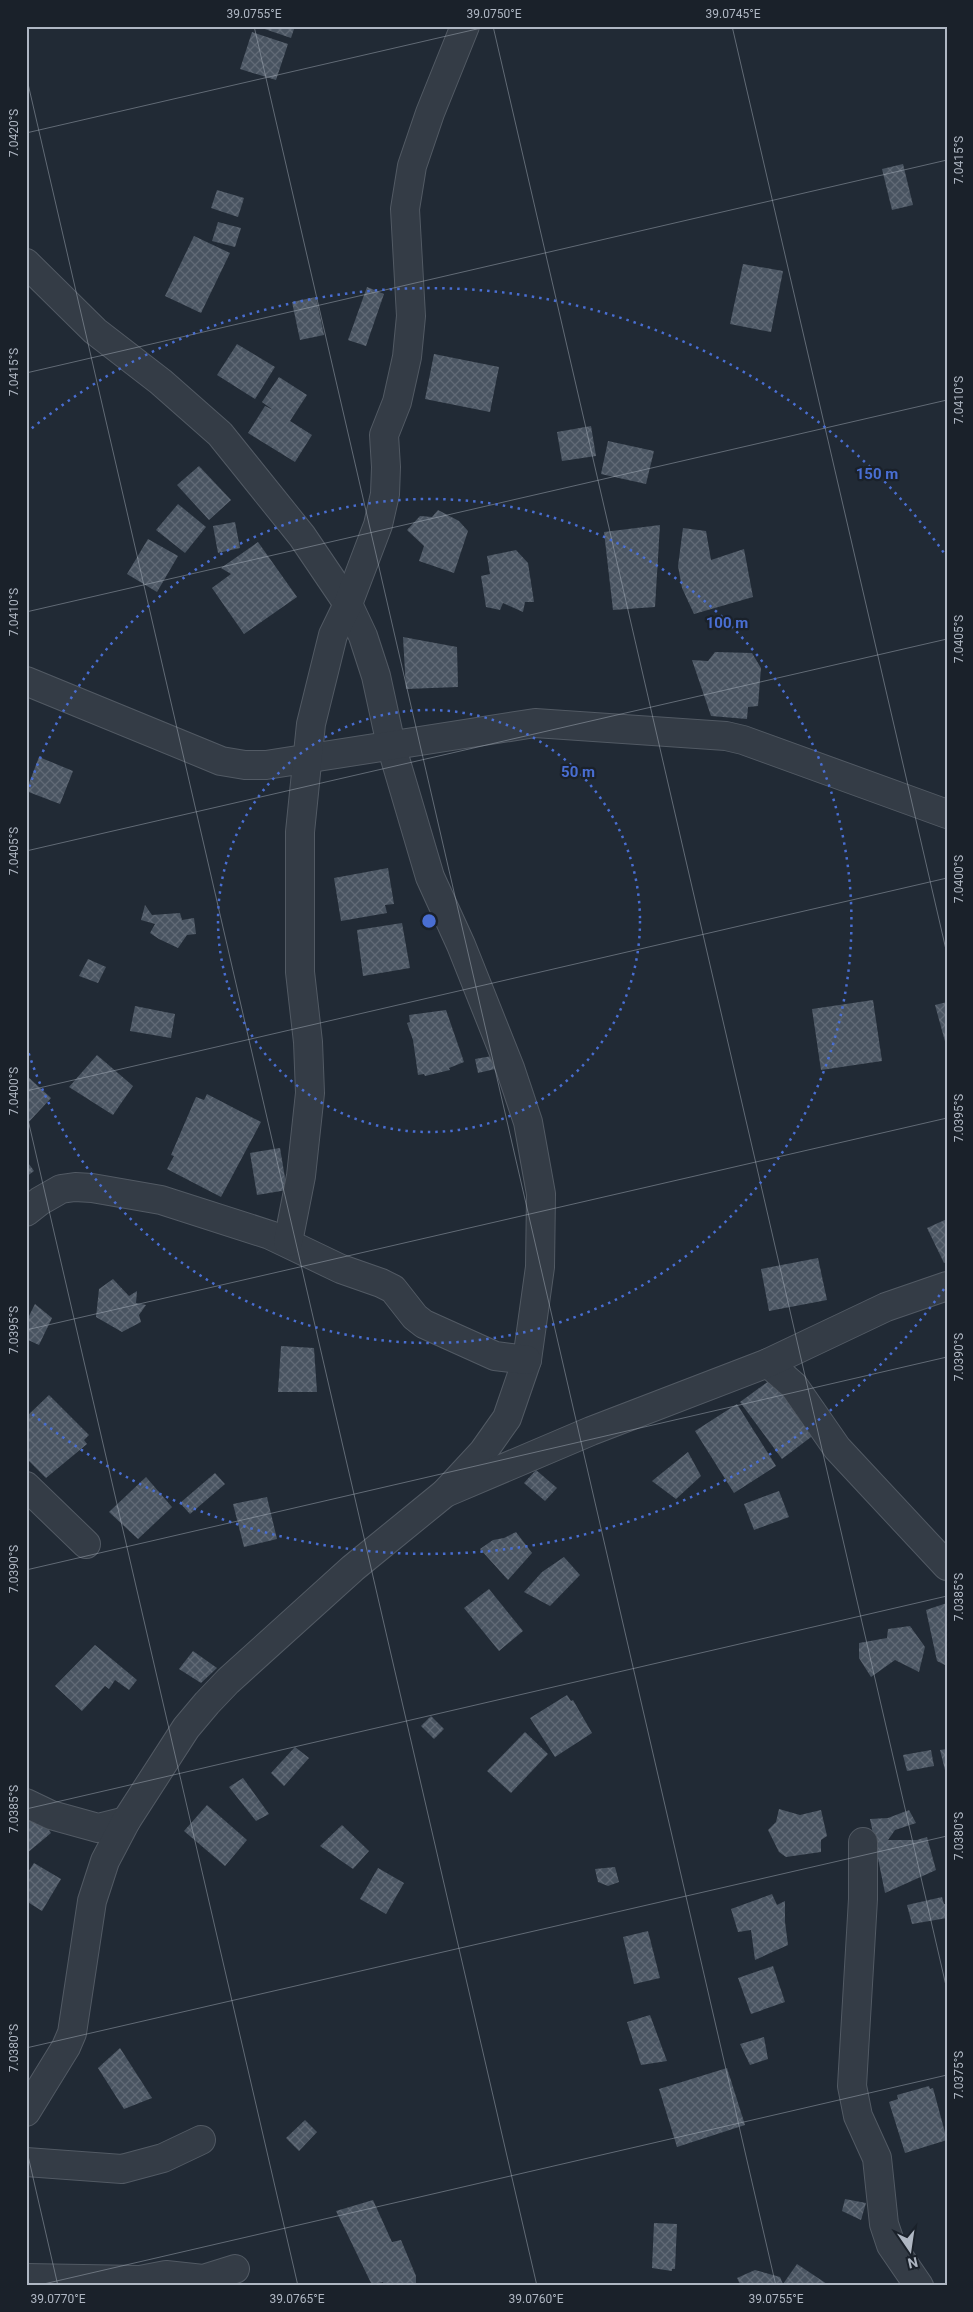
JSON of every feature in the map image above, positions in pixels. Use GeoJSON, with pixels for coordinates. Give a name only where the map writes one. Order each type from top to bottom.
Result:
{"type":"FeatureCollection","features":[{"type":"Feature","properties":{"kind":"street"},"geometry":{"type":"LineString","coordinates":[[288,1242],[300,1176],[310,1093],[308,1042],[300,972],[300,832],[311,724],[333,636],[348,604],[378,525],[385,494],[384,435],[397,402],[407,357],[411,316],[405,209],[412,166],[430,113],[465,26]]}},
{"type":"Feature","properties":{"kind":"street"},"geometry":{"type":"LineString","coordinates":[[26,263],[95,331],[161,382],[220,434],[302,536],[348,604],[363,636],[376,676],[392,745],[430,877],[461,946],[510,1068],[528,1122],[541,1194],[540,1267],[527,1360],[507,1418],[483,1452],[445,1492],[353,1568],[228,1681],[186,1728],[126,1821],[105,1861],[92,1902],[72,2034],[26,2112]]}},
{"type":"Feature","properties":{"kind":"street"},"geometry":{"type":"LineString","coordinates":[[26,681],[222,761],[245,766],[266,765],[534,723],[726,736],[743,740],[947,814]]}},
{"type":"Feature","properties":{"kind":"street"},"geometry":{"type":"LineString","coordinates":[[26,1212],[40,1201],[61,1190],[75,1187],[92,1188],[161,1200],[288,1242],[341,1269],[393,1289],[424,1324],[495,1356],[527,1360]]}},
{"type":"Feature","properties":{"kind":"street"},"geometry":{"type":"LineString","coordinates":[[445,1492],[592,1431],[768,1363],[886,1307],[947,1286]]}},
{"type":"Feature","properties":{"kind":"street"},"geometry":{"type":"LineString","coordinates":[[768,1363],[794,1386],[837,1448],[947,1566]]}},
{"type":"Feature","properties":{"kind":"street"},"geometry":{"type":"LineString","coordinates":[[26,1486],[86,1544]]}},
{"type":"Feature","properties":{"kind":"street"},"geometry":{"type":"LineString","coordinates":[[26,1803],[52,1815],[98,1828],[126,1821]]}},
{"type":"Feature","properties":{"kind":"street"},"geometry":{"type":"LineString","coordinates":[[863,1842],[862,1899],[852,2086],[858,2116],[877,2158],[884,2224],[891,2246],[919,2286]]}},
{"type":"Feature","properties":{"kind":"street"},"geometry":{"type":"LineString","coordinates":[[26,2162],[122,2169],[163,2158],[201,2140]]}},
{"type":"Feature","properties":{"kind":"street"},"geometry":{"type":"LineString","coordinates":[[26,2278],[140,2280],[166,2275],[203,2280],[235,2269]]}},
{"type":"Feature","properties":{"kind":"building"},"geometry":{"type":"Polygon","coordinates":[[[256,26],[295,26],[291,38],[256,26]]]}},
{"type":"Feature","properties":{"kind":"building"},"geometry":{"type":"Polygon","coordinates":[[[252,32],[288,44],[276,80],[240,69],[252,32]]]}},
{"type":"Feature","properties":{"kind":"building"},"geometry":{"type":"Polygon","coordinates":[[[903,164],[913,205],[892,210],[882,169],[903,164]]]}},
{"type":"Feature","properties":{"kind":"building"},"geometry":{"type":"Polygon","coordinates":[[[217,190],[244,198],[238,217],[211,208],[217,190]]]}},
{"type":"Feature","properties":{"kind":"building"},"geometry":{"type":"Polygon","coordinates":[[[218,222],[241,228],[235,247],[212,241],[218,222]]]}},
{"type":"Feature","properties":{"kind":"building"},"geometry":{"type":"Polygon","coordinates":[[[194,236],[230,253],[201,313],[165,296],[194,236]]]}},
{"type":"Feature","properties":{"kind":"building"},"geometry":{"type":"Polygon","coordinates":[[[743,264],[783,271],[771,332],[730,324],[743,264]]]}},
{"type":"Feature","properties":{"kind":"building"},"geometry":{"type":"Polygon","coordinates":[[[367,287],[384,294],[366,346],[348,340],[367,287]]]}},
{"type":"Feature","properties":{"kind":"building"},"geometry":{"type":"Polygon","coordinates":[[[316,297],[324,335],[300,340],[292,302],[316,297]]]}},
{"type":"Feature","properties":{"kind":"building"},"geometry":{"type":"Polygon","coordinates":[[[237,344],[275,367],[255,399],[217,375],[237,344]]]}},
{"type":"Feature","properties":{"kind":"building"},"geometry":{"type":"Polygon","coordinates":[[[434,354],[499,367],[490,412],[425,399],[434,354]]]}},
{"type":"Feature","properties":{"kind":"building"},"geometry":{"type":"Polygon","coordinates":[[[279,377],[307,395],[290,421],[312,435],[295,462],[248,433],[265,406],[273,410],[262,402],[279,377]]]}},
{"type":"Feature","properties":{"kind":"building"},"geometry":{"type":"Polygon","coordinates":[[[591,426],[596,456],[562,461],[557,432],[591,426]]]}},
{"type":"Feature","properties":{"kind":"building"},"geometry":{"type":"Polygon","coordinates":[[[608,441],[654,451],[646,484],[601,474],[608,441]]]}},
{"type":"Feature","properties":{"kind":"building"},"geometry":{"type":"Polygon","coordinates":[[[199,466],[231,500],[209,520],[177,485],[199,466]]]}},
{"type":"Feature","properties":{"kind":"building"},"geometry":{"type":"Polygon","coordinates":[[[178,504],[206,527],[185,553],[156,530],[178,504]]]}},
{"type":"Feature","properties":{"kind":"building"},"geometry":{"type":"Polygon","coordinates":[[[438,510],[459,521],[468,531],[454,573],[419,561],[424,546],[407,530],[420,516],[432,517],[438,510]]]}},
{"type":"Feature","properties":{"kind":"building"},"geometry":{"type":"Polygon","coordinates":[[[235,522],[240,548],[218,553],[213,526],[235,522]]]}},
{"type":"Feature","properties":{"kind":"building"},"geometry":{"type":"Polygon","coordinates":[[[660,525],[655,607],[613,610],[604,532],[660,525]]]}},
{"type":"Feature","properties":{"kind":"building"},"geometry":{"type":"Polygon","coordinates":[[[683,528],[706,531],[711,560],[744,549],[753,597],[694,614],[682,588],[678,566],[683,528]]]}},
{"type":"Feature","properties":{"kind":"building"},"geometry":{"type":"Polygon","coordinates":[[[148,539],[178,556],[157,592],[127,574],[148,539]]]}},
{"type":"Feature","properties":{"kind":"building"},"geometry":{"type":"Polygon","coordinates":[[[258,542],[297,597],[244,634],[212,588],[231,574],[221,568],[258,542]]]}},
{"type":"Feature","properties":{"kind":"building"},"geometry":{"type":"Polygon","coordinates":[[[516,550],[528,563],[534,602],[525,602],[523,612],[503,603],[500,610],[486,607],[481,576],[490,574],[487,556],[516,550]]]}},
{"type":"Feature","properties":{"kind":"building"},"geometry":{"type":"Polygon","coordinates":[[[403,637],[457,647],[458,687],[406,689],[403,637]]]}},
{"type":"Feature","properties":{"kind":"building"},"geometry":{"type":"Polygon","coordinates":[[[715,652],[752,653],[761,668],[758,706],[748,707],[747,719],[711,716],[692,660],[708,661],[715,652]]]}},
{"type":"Feature","properties":{"kind":"building"},"geometry":{"type":"Polygon","coordinates":[[[39,757],[73,771],[60,804],[26,791],[39,757]]]}},
{"type":"Feature","properties":{"kind":"building"},"geometry":{"type":"Polygon","coordinates":[[[388,868],[394,904],[385,905],[387,913],[341,921],[334,878],[388,868]]]}},
{"type":"Feature","properties":{"kind":"building"},"geometry":{"type":"Polygon","coordinates":[[[145,905],[152,915],[180,913],[182,920],[194,918],[196,934],[187,935],[178,948],[159,939],[150,933],[155,924],[141,920],[145,905]]]}},
{"type":"Feature","properties":{"kind":"building"},"geometry":{"type":"Polygon","coordinates":[[[402,923],[410,968],[363,976],[357,930],[402,923]]]}},
{"type":"Feature","properties":{"kind":"building"},"geometry":{"type":"Polygon","coordinates":[[[88,959],[106,967],[98,983],[79,976],[88,959]]]}},
{"type":"Feature","properties":{"kind":"building"},"geometry":{"type":"Polygon","coordinates":[[[873,1000],[882,1061],[821,1070],[812,1009],[873,1000]]]}},
{"type":"Feature","properties":{"kind":"building"},"geometry":{"type":"Polygon","coordinates":[[[947,1002],[947,1045],[946,1045],[935,1005],[947,1002]]]}},
{"type":"Feature","properties":{"kind":"building"},"geometry":{"type":"Polygon","coordinates":[[[135,1006],[175,1014],[171,1038],[130,1031],[135,1006]]]}},
{"type":"Feature","properties":{"kind":"building"},"geometry":{"type":"Polygon","coordinates":[[[446,1010],[464,1062],[449,1068],[450,1070],[425,1076],[424,1074],[418,1075],[413,1040],[407,1023],[410,1022],[409,1015],[446,1010]]]}},
{"type":"Feature","properties":{"kind":"building"},"geometry":{"type":"Polygon","coordinates":[[[97,1055],[133,1086],[113,1115],[69,1087],[97,1055]]]}},
{"type":"Feature","properties":{"kind":"building"},"geometry":{"type":"Polygon","coordinates":[[[492,1056],[495,1069],[478,1073],[475,1059],[492,1056]]]}},
{"type":"Feature","properties":{"kind":"building"},"geometry":{"type":"Polygon","coordinates":[[[26,1075],[51,1098],[26,1125],[26,1075]]]}},
{"type":"Feature","properties":{"kind":"building"},"geometry":{"type":"Polygon","coordinates":[[[207,1094],[261,1122],[221,1197],[167,1169],[174,1156],[171,1155],[196,1097],[204,1100],[207,1094]]]}},
{"type":"Feature","properties":{"kind":"building"},"geometry":{"type":"Polygon","coordinates":[[[280,1148],[287,1190],[257,1195],[250,1153],[280,1148]]]}},
{"type":"Feature","properties":{"kind":"building"},"geometry":{"type":"Polygon","coordinates":[[[26,1160],[34,1171],[26,1177],[26,1160]]]}},
{"type":"Feature","properties":{"kind":"building"},"geometry":{"type":"Polygon","coordinates":[[[947,1219],[947,1262],[944,1263],[927,1228],[947,1219]]]}},
{"type":"Feature","properties":{"kind":"building"},"geometry":{"type":"Polygon","coordinates":[[[818,1258],[827,1300],[769,1311],[761,1269],[818,1258]]]}},
{"type":"Feature","properties":{"kind":"building"},"geometry":{"type":"Polygon","coordinates":[[[113,1279],[129,1296],[137,1291],[136,1303],[146,1305],[139,1315],[141,1322],[122,1332],[96,1317],[99,1289],[113,1279]]]}},
{"type":"Feature","properties":{"kind":"building"},"geometry":{"type":"Polygon","coordinates":[[[35,1304],[52,1318],[39,1345],[26,1339],[26,1322],[35,1304]]]}},
{"type":"Feature","properties":{"kind":"building"},"geometry":{"type":"Polygon","coordinates":[[[281,1346],[314,1348],[317,1392],[278,1392],[281,1346]]]}},
{"type":"Feature","properties":{"kind":"building"},"geometry":{"type":"Polygon","coordinates":[[[773,1378],[815,1434],[782,1459],[740,1402],[773,1378]]]}},
{"type":"Feature","properties":{"kind":"building"},"geometry":{"type":"Polygon","coordinates":[[[49,1395],[89,1435],[84,1440],[87,1444],[46,1478],[26,1458],[26,1417],[49,1395]]]}},
{"type":"Feature","properties":{"kind":"building"},"geometry":{"type":"Polygon","coordinates":[[[737,1404],[776,1466],[734,1493],[695,1431],[737,1404]]]}},
{"type":"Feature","properties":{"kind":"building"},"geometry":{"type":"Polygon","coordinates":[[[688,1452],[701,1476],[676,1499],[652,1481],[688,1452]]]}},
{"type":"Feature","properties":{"kind":"building"},"geometry":{"type":"Polygon","coordinates":[[[536,1470],[557,1488],[545,1501],[524,1483],[536,1470]]]}},
{"type":"Feature","properties":{"kind":"building"},"geometry":{"type":"Polygon","coordinates":[[[215,1473],[225,1484],[190,1514],[180,1503],[215,1473]]]}},
{"type":"Feature","properties":{"kind":"building"},"geometry":{"type":"Polygon","coordinates":[[[146,1477],[172,1507],[138,1539],[109,1512],[146,1477]]]}},
{"type":"Feature","properties":{"kind":"building"},"geometry":{"type":"Polygon","coordinates":[[[779,1491],[789,1517],[754,1530],[744,1504],[779,1491]]]}},
{"type":"Feature","properties":{"kind":"building"},"geometry":{"type":"Polygon","coordinates":[[[267,1497],[277,1539],[244,1547],[233,1504],[267,1497]]]}},
{"type":"Feature","properties":{"kind":"building"},"geometry":{"type":"Polygon","coordinates":[[[516,1532],[532,1553],[508,1580],[480,1549],[493,1540],[504,1538],[516,1532]]]}},
{"type":"Feature","properties":{"kind":"building"},"geometry":{"type":"Polygon","coordinates":[[[564,1557],[580,1575],[550,1606],[524,1592],[542,1572],[564,1557]]]}},
{"type":"Feature","properties":{"kind":"building"},"geometry":{"type":"Polygon","coordinates":[[[489,1589],[523,1631],[499,1651],[464,1608],[489,1589]]]}},
{"type":"Feature","properties":{"kind":"building"},"geometry":{"type":"Polygon","coordinates":[[[947,1603],[947,1666],[937,1661],[926,1610],[947,1603]]]}},
{"type":"Feature","properties":{"kind":"building"},"geometry":{"type":"Polygon","coordinates":[[[910,1626],[925,1647],[919,1672],[895,1660],[871,1677],[859,1658],[859,1643],[887,1638],[888,1629],[910,1626]]]}},
{"type":"Feature","properties":{"kind":"building"},"geometry":{"type":"Polygon","coordinates":[[[95,1645],[137,1680],[129,1690],[115,1680],[109,1689],[105,1686],[82,1711],[55,1686],[95,1645]]]}},
{"type":"Feature","properties":{"kind":"building"},"geometry":{"type":"Polygon","coordinates":[[[193,1651],[217,1668],[201,1683],[179,1669],[193,1651]]]}},
{"type":"Feature","properties":{"kind":"building"},"geometry":{"type":"Polygon","coordinates":[[[567,1695],[571,1701],[573,1700],[592,1733],[555,1757],[530,1718],[567,1695]]]}},
{"type":"Feature","properties":{"kind":"building"},"geometry":{"type":"Polygon","coordinates":[[[431,1716],[444,1729],[434,1739],[421,1726],[431,1716]]]}},
{"type":"Feature","properties":{"kind":"building"},"geometry":{"type":"Polygon","coordinates":[[[525,1732],[548,1754],[511,1793],[487,1771],[525,1732]]]}},
{"type":"Feature","properties":{"kind":"building"},"geometry":{"type":"Polygon","coordinates":[[[295,1747],[309,1758],[284,1786],[271,1773],[295,1747]]]}},
{"type":"Feature","properties":{"kind":"building"},"geometry":{"type":"Polygon","coordinates":[[[947,1749],[947,1773],[946,1774],[940,1750],[947,1749]]]}},
{"type":"Feature","properties":{"kind":"building"},"geometry":{"type":"Polygon","coordinates":[[[931,1750],[934,1766],[907,1771],[903,1755],[931,1750]]]}},
{"type":"Feature","properties":{"kind":"building"},"geometry":{"type":"Polygon","coordinates":[[[243,1778],[269,1814],[256,1821],[229,1787],[243,1778]]]}},
{"type":"Feature","properties":{"kind":"building"},"geometry":{"type":"Polygon","coordinates":[[[207,1805],[247,1840],[225,1866],[184,1831],[207,1805]]]}},
{"type":"Feature","properties":{"kind":"building"},"geometry":{"type":"Polygon","coordinates":[[[779,1809],[800,1815],[821,1810],[827,1836],[821,1840],[821,1852],[786,1857],[779,1852],[768,1830],[776,1822],[779,1809]]]}},
{"type":"Feature","properties":{"kind":"building"},"geometry":{"type":"Polygon","coordinates":[[[909,1810],[916,1823],[895,1830],[888,1840],[917,1840],[927,1837],[936,1870],[885,1893],[870,1819],[888,1818],[909,1810]]]}},
{"type":"Feature","properties":{"kind":"building"},"geometry":{"type":"Polygon","coordinates":[[[26,1811],[43,1821],[51,1833],[26,1854],[26,1811]]]}},
{"type":"Feature","properties":{"kind":"building"},"geometry":{"type":"Polygon","coordinates":[[[342,1825],[369,1851],[353,1869],[320,1846],[342,1825]]]}},
{"type":"Feature","properties":{"kind":"building"},"geometry":{"type":"Polygon","coordinates":[[[34,1863],[61,1879],[42,1911],[26,1901],[26,1875],[34,1863]]]}},
{"type":"Feature","properties":{"kind":"building"},"geometry":{"type":"Polygon","coordinates":[[[615,1867],[619,1882],[608,1886],[598,1882],[595,1869],[615,1867]]]}},
{"type":"Feature","properties":{"kind":"building"},"geometry":{"type":"Polygon","coordinates":[[[378,1868],[404,1883],[386,1914],[360,1899],[378,1868]]]}},
{"type":"Feature","properties":{"kind":"building"},"geometry":{"type":"Polygon","coordinates":[[[772,1894],[777,1905],[785,1901],[788,1945],[755,1960],[751,1930],[738,1932],[731,1909],[772,1894]]]}},
{"type":"Feature","properties":{"kind":"building"},"geometry":{"type":"Polygon","coordinates":[[[942,1897],[944,1904],[947,1904],[947,1918],[912,1924],[907,1905],[942,1897]]]}},
{"type":"Feature","properties":{"kind":"building"},"geometry":{"type":"Polygon","coordinates":[[[648,1931],[660,1978],[634,1984],[623,1937],[648,1931]]]}},
{"type":"Feature","properties":{"kind":"building"},"geometry":{"type":"Polygon","coordinates":[[[773,1966],[785,2002],[751,2014],[738,1978],[773,1966]]]}},
{"type":"Feature","properties":{"kind":"building"},"geometry":{"type":"Polygon","coordinates":[[[650,2015],[667,2061],[641,2065],[627,2022],[650,2015]]]}},
{"type":"Feature","properties":{"kind":"building"},"geometry":{"type":"Polygon","coordinates":[[[764,2037],[768,2059],[750,2065],[740,2044],[764,2037]]]}},
{"type":"Feature","properties":{"kind":"building"},"geometry":{"type":"Polygon","coordinates":[[[120,2048],[152,2098],[124,2109],[98,2068],[120,2048]]]}},
{"type":"Feature","properties":{"kind":"building"},"geometry":{"type":"Polygon","coordinates":[[[727,2068],[745,2125],[677,2147],[659,2089],[727,2068]]]}},
{"type":"Feature","properties":{"kind":"building"},"geometry":{"type":"Polygon","coordinates":[[[929,2086],[930,2089],[933,2088],[947,2140],[905,2153],[889,2102],[898,2099],[897,2095],[929,2086]]]}},
{"type":"Feature","properties":{"kind":"building"},"geometry":{"type":"Polygon","coordinates":[[[305,2120],[317,2132],[299,2151],[286,2138],[305,2120]]]}},
{"type":"Feature","properties":{"kind":"building"},"geometry":{"type":"Polygon","coordinates":[[[845,2199],[866,2203],[861,2220],[842,2211],[845,2199]]]}},
{"type":"Feature","properties":{"kind":"building"},"geometry":{"type":"Polygon","coordinates":[[[373,2200],[392,2242],[401,2240],[416,2276],[416,2286],[385,2286],[383,2282],[372,2285],[336,2211],[373,2200]]]}},
{"type":"Feature","properties":{"kind":"building"},"geometry":{"type":"Polygon","coordinates":[[[654,2223],[677,2224],[675,2269],[672,2269],[672,2271],[652,2268],[654,2223]]]}},
{"type":"Feature","properties":{"kind":"building"},"geometry":{"type":"Polygon","coordinates":[[[797,2264],[830,2286],[741,2286],[737,2278],[755,2270],[780,2277],[783,2284],[797,2264]]]}}]}
